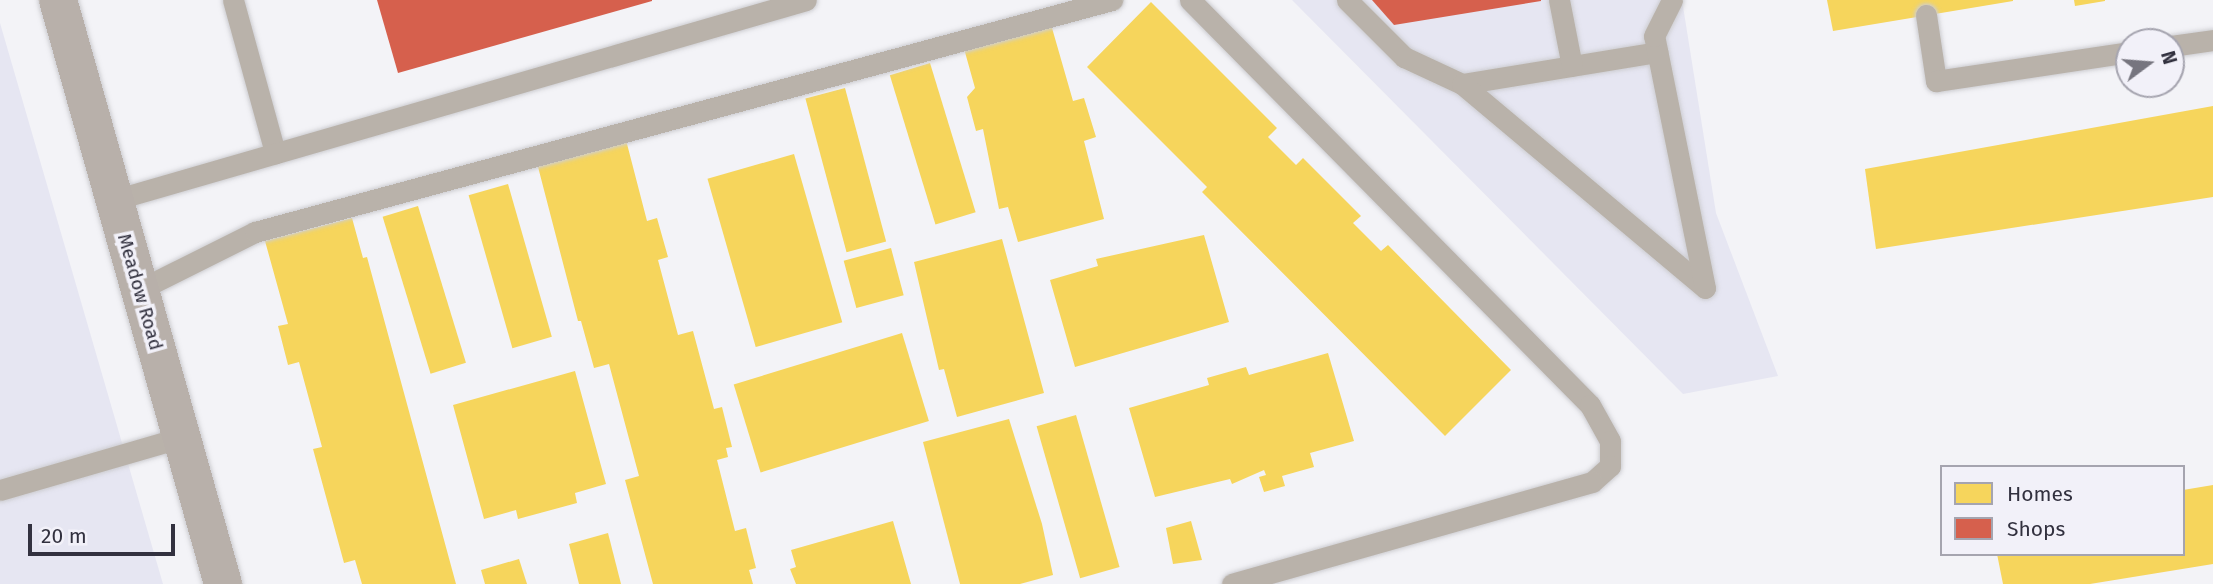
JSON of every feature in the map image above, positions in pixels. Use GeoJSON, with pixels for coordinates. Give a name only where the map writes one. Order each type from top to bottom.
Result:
{"type":"FeatureCollection","features":[{"type":"Feature","properties":{"kind":"street","name":"Meadow Road"},"geometry":{"type":"LineString","coordinates":[[58,0],[223,584]]}},
{"type":"Feature","properties":{"kind":"lane"},"geometry":{"type":"LineString","coordinates":[[233,0],[275,153]]}},
{"type":"Feature","properties":{"kind":"lane"},"geometry":{"type":"LineString","coordinates":[[114,200],[806,0]]}},
{"type":"Feature","properties":{"kind":"lane"},"geometry":{"type":"LineString","coordinates":[[139,290],[255,232],[1112,0]]}},
{"type":"Feature","properties":{"kind":"lane"},"geometry":{"type":"LineString","coordinates":[[1190,0],[1590,405],[1610,441],[1610,466],[1592,482],[1232,584]]}},
{"type":"Feature","properties":{"kind":"lane"},"geometry":{"type":"LineString","coordinates":[[1347,0],[1405,57],[1462,84],[1705,288],[1654,36],[1672,0]]}},
{"type":"Feature","properties":{"kind":"lane"},"geometry":{"type":"LineString","coordinates":[[1559,0],[1572,66]]}},
{"type":"Feature","properties":{"kind":"lane"},"geometry":{"type":"LineString","coordinates":[[1926,15],[1936,81],[2115,54]]}},
{"type":"Feature","properties":{"kind":"lane"},"geometry":{"type":"LineString","coordinates":[[2185,44],[2213,40]]}},
{"type":"Feature","properties":{"kind":"lane"},"geometry":{"type":"LineString","coordinates":[[1462,84],[1657,52]]}},
{"type":"Feature","properties":{"kind":"lane"},"geometry":{"type":"LineString","coordinates":[[0,490],[182,437]]}},
{"type":"Feature","properties":{"kind":"shaded area"},"geometry":{"type":"Polygon","coordinates":[[[1292,0],[1682,0],[1716,213],[1778,376],[1683,394],[1292,0]]]}},
{"type":"Feature","properties":{"kind":"shaded area"},"geometry":{"type":"Polygon","coordinates":[[[0,23],[163,584],[0,584],[0,23]]]}},
{"type":"Feature","properties":{"kind":"building: Homes"},"geometry":{"type":"Polygon","coordinates":[[[1827,0],[2013,0],[2013,1],[1833,31],[1827,0]]]}},
{"type":"Feature","properties":{"kind":"building: Homes"},"geometry":{"type":"Polygon","coordinates":[[[2074,0],[2105,0],[2105,1],[2075,6],[2074,0]]]}},
{"type":"Feature","properties":{"kind":"building: Homes"},"geometry":{"type":"Polygon","coordinates":[[[1151,2],[1277,128],[1268,137],[1296,165],[1303,158],[1361,216],[1353,223],[1381,251],[1388,245],[1511,370],[1445,436],[1202,192],[1207,187],[1087,67],[1151,2]]]}},
{"type":"Feature","properties":{"kind":"building: Homes"},"geometry":{"type":"Polygon","coordinates":[[[1050,21],[1073,101],[1084,98],[1096,137],[1084,141],[1104,219],[1018,242],[1008,207],[999,209],[983,129],[976,131],[967,97],[975,88],[963,45],[1050,21]]]}},
{"type":"Feature","properties":{"kind":"building: Homes"},"geometry":{"type":"Polygon","coordinates":[[[930,63],[976,212],[935,224],[890,75],[930,63]]]}},
{"type":"Feature","properties":{"kind":"building: Homes"},"geometry":{"type":"Polygon","coordinates":[[[845,88],[886,242],[847,252],[805,99],[845,88]]]}},
{"type":"Feature","properties":{"kind":"building: Homes"},"geometry":{"type":"Polygon","coordinates":[[[2213,106],[2213,197],[1876,249],[1865,169],[2213,106]]]}},
{"type":"Feature","properties":{"kind":"building: Homes"},"geometry":{"type":"Polygon","coordinates":[[[626,140],[647,221],[657,218],[668,257],[658,260],[678,335],[693,331],[714,409],[722,407],[732,447],[726,448],[728,457],[717,460],[735,531],[746,528],[756,568],[749,570],[753,584],[653,584],[625,480],[639,476],[609,364],[594,368],[581,321],[578,321],[537,163],[626,140]]]}},
{"type":"Feature","properties":{"kind":"building: Homes"},"geometry":{"type":"Polygon","coordinates":[[[794,154],[842,322],[756,347],[707,179],[794,154]]]}},
{"type":"Feature","properties":{"kind":"building: Homes"},"geometry":{"type":"Polygon","coordinates":[[[508,184],[552,337],[512,348],[469,195],[508,184]]]}},
{"type":"Feature","properties":{"kind":"building: Homes"},"geometry":{"type":"Polygon","coordinates":[[[418,206],[466,363],[431,374],[383,217],[418,206]]]}},
{"type":"Feature","properties":{"kind":"building: Homes"},"geometry":{"type":"Polygon","coordinates":[[[352,218],[363,258],[367,257],[456,584],[362,584],[355,560],[344,563],[313,449],[322,447],[299,362],[288,365],[278,326],[288,324],[265,241],[352,218]]]}},
{"type":"Feature","properties":{"kind":"building: Homes"},"geometry":{"type":"Polygon","coordinates":[[[1204,235],[1229,322],[1075,367],[1050,280],[1098,266],[1096,259],[1204,235]]]}},
{"type":"Feature","properties":{"kind":"building: Homes"},"geometry":{"type":"Polygon","coordinates":[[[1002,239],[1044,393],[957,417],[944,369],[939,370],[914,262],[1002,239]]]}},
{"type":"Feature","properties":{"kind":"building: Homes"},"geometry":{"type":"Polygon","coordinates":[[[891,248],[904,295],[856,308],[844,261],[891,248]]]}},
{"type":"Feature","properties":{"kind":"building: Homes"},"geometry":{"type":"Polygon","coordinates":[[[902,333],[929,421],[761,472],[734,384],[902,333]]]}},
{"type":"Feature","properties":{"kind":"building: Homes"},"geometry":{"type":"Polygon","coordinates":[[[1328,353],[1354,441],[1310,453],[1314,467],[1282,476],[1285,486],[1264,492],[1259,477],[1266,475],[1264,470],[1232,484],[1230,479],[1155,497],[1129,408],[1209,385],[1207,378],[1246,367],[1249,375],[1328,353]]]}},
{"type":"Feature","properties":{"kind":"building: Homes"},"geometry":{"type":"Polygon","coordinates":[[[575,371],[606,484],[575,493],[577,503],[518,519],[516,510],[484,519],[453,405],[575,371]]]}},
{"type":"Feature","properties":{"kind":"building: Homes"},"geometry":{"type":"Polygon","coordinates":[[[1076,415],[1120,567],[1080,578],[1037,426],[1076,415]]]}},
{"type":"Feature","properties":{"kind":"building: Homes"},"geometry":{"type":"Polygon","coordinates":[[[1009,419],[1042,524],[1053,575],[1020,584],[960,584],[923,442],[1009,419]]]}},
{"type":"Feature","properties":{"kind":"building: Homes"},"geometry":{"type":"Polygon","coordinates":[[[2213,485],[2213,564],[2090,584],[2003,584],[1997,556],[2185,556],[2185,490],[2213,485]]]}},
{"type":"Feature","properties":{"kind":"building: Homes"},"geometry":{"type":"Polygon","coordinates":[[[893,521],[911,584],[796,584],[790,569],[796,567],[791,550],[893,521]]]}},
{"type":"Feature","properties":{"kind":"building: Homes"},"geometry":{"type":"Polygon","coordinates":[[[1191,521],[1202,560],[1173,564],[1166,528],[1191,521]]]}},
{"type":"Feature","properties":{"kind":"building: Homes"},"geometry":{"type":"Polygon","coordinates":[[[608,533],[621,584],[579,584],[569,544],[608,533]]]}},
{"type":"Feature","properties":{"kind":"building: Homes"},"geometry":{"type":"Polygon","coordinates":[[[519,559],[527,584],[485,584],[481,570],[519,559]]]}},
{"type":"Feature","properties":{"kind":"building: Shops"},"geometry":{"type":"Polygon","coordinates":[[[377,0],[652,0],[652,1],[398,73],[377,0]]]}},
{"type":"Feature","properties":{"kind":"building: Shops"},"geometry":{"type":"Polygon","coordinates":[[[1372,0],[1541,0],[1541,1],[1394,25],[1372,0]]]}}]}
